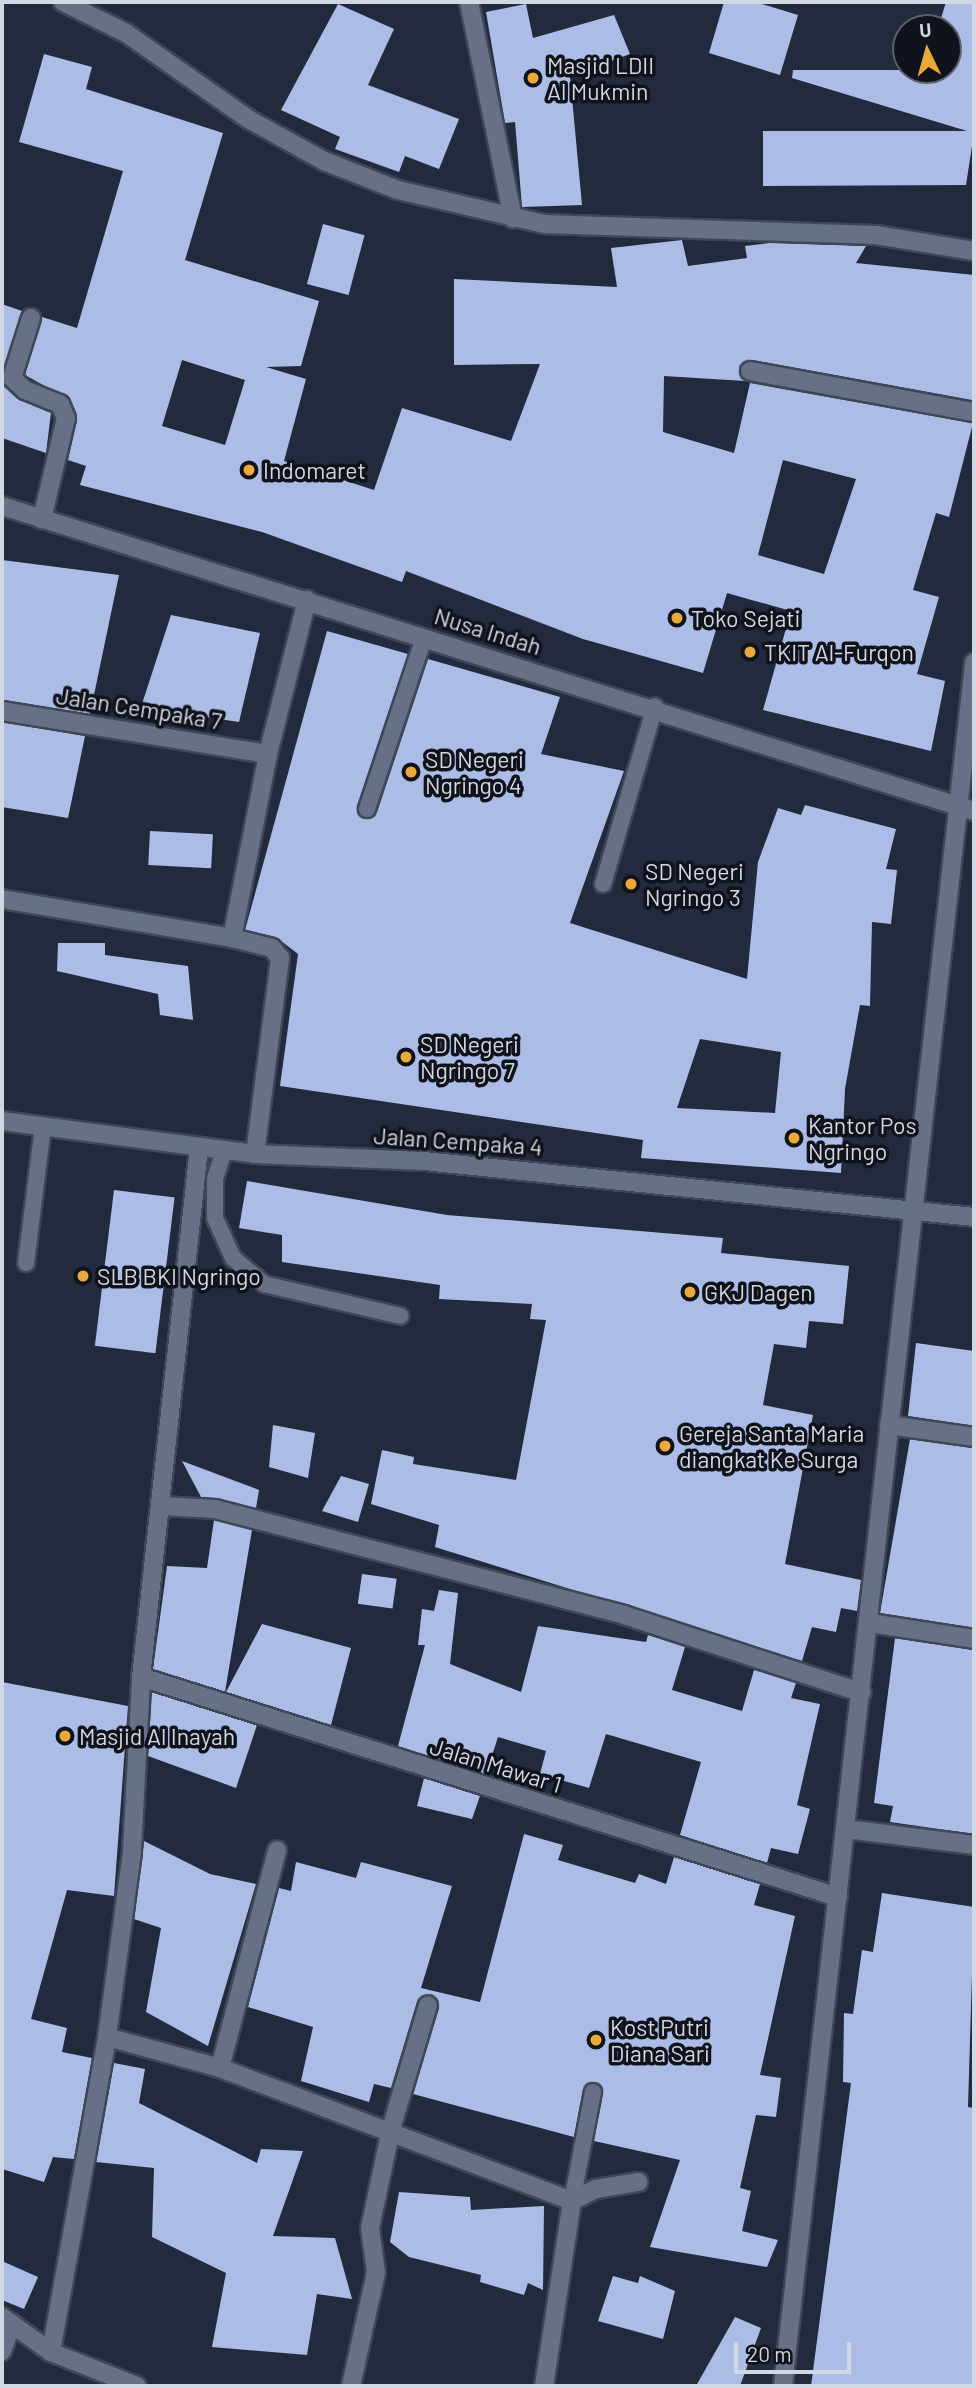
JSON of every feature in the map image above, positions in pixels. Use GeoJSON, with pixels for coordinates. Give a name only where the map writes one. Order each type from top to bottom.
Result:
{"type":"FeatureCollection","features":[{"type":"Feature","properties":{"kind":"street"},"geometry":{"type":"LineString","coordinates":[[63,2],[126,33],[250,120],[324,161],[398,190],[513,219],[590,228],[876,235],[974,251]]}},
{"type":"Feature","properties":{"kind":"street"},"geometry":{"type":"LineString","coordinates":[[469,2],[513,219]]}},
{"type":"Feature","properties":{"kind":"street"},"geometry":{"type":"LineString","coordinates":[[31,318],[12,378],[25,390],[61,404],[66,418],[42,519]]}},
{"type":"Feature","properties":{"kind":"street"},"geometry":{"type":"LineString","coordinates":[[750,372],[974,412]]}},
{"type":"Feature","properties":{"kind":"street","name":"Nusa Indah"},"geometry":{"type":"LineString","coordinates":[[2,506],[424,638],[655,706],[967,809]]}},
{"type":"Feature","properties":{"kind":"street"},"geometry":{"type":"LineString","coordinates":[[232,938],[268,754],[307,600]]}},
{"type":"Feature","properties":{"kind":"street"},"geometry":{"type":"LineString","coordinates":[[783,2386],[870,1623],[912,1209],[967,809],[974,663]]}},
{"type":"Feature","properties":{"kind":"street","name":"Jalan Cempaka 7"},"geometry":{"type":"LineString","coordinates":[[2,711],[268,754]]}},
{"type":"Feature","properties":{"kind":"street"},"geometry":{"type":"LineString","coordinates":[[2,899],[232,938],[272,948],[280,958],[255,1154]]}},
{"type":"Feature","properties":{"kind":"street","name":"Jalan Cempaka 4"},"geometry":{"type":"LineString","coordinates":[[2,1121],[224,1151],[424,1161],[974,1217]]}},
{"type":"Feature","properties":{"kind":"street"},"geometry":{"type":"LineString","coordinates":[[51,2352],[107,2037],[131,1851],[141,1677],[162,1506],[199,1148]]}},
{"type":"Feature","properties":{"kind":"street"},"geometry":{"type":"LineString","coordinates":[[889,1425],[974,1437]]}},
{"type":"Feature","properties":{"kind":"street"},"geometry":{"type":"LineString","coordinates":[[162,1506],[215,1509],[624,1615],[862,1693]]}},
{"type":"Feature","properties":{"kind":"street"},"geometry":{"type":"LineString","coordinates":[[870,1623],[974,1639]]}},
{"type":"Feature","properties":{"kind":"street","name":"Jalan Mawar 1"},"geometry":{"type":"LineString","coordinates":[[141,1677],[838,1897]]}},
{"type":"Feature","properties":{"kind":"street"},"geometry":{"type":"LineString","coordinates":[[846,1829],[974,1845]]}},
{"type":"Feature","properties":{"kind":"street"},"geometry":{"type":"LineString","coordinates":[[220,2068],[277,1850]]}},
{"type":"Feature","properties":{"kind":"street"},"geometry":{"type":"LineString","coordinates":[[351,2386],[376,2272],[370,2228],[391,2129],[428,2006]]}},
{"type":"Feature","properties":{"kind":"street"},"geometry":{"type":"LineString","coordinates":[[107,2037],[220,2068],[391,2129],[572,2200],[596,2189],[638,2182]]}},
{"type":"Feature","properties":{"kind":"street"},"geometry":{"type":"LineString","coordinates":[[544,2386],[572,2200]]}},
{"type":"Feature","properties":{"kind":"street"},"geometry":{"type":"LineString","coordinates":[[2,2351],[7,2321],[51,2352],[137,2386]]}},
{"type":"Feature","properties":{"kind":"lane"},"geometry":{"type":"LineString","coordinates":[[367,809],[424,638]]}},
{"type":"Feature","properties":{"kind":"lane"},"geometry":{"type":"LineString","coordinates":[[603,884],[655,706]]}},
{"type":"Feature","properties":{"kind":"lane"},"geometry":{"type":"LineString","coordinates":[[26,1263],[43,1127]]}},
{"type":"Feature","properties":{"kind":"lane"},"geometry":{"type":"LineString","coordinates":[[224,1151],[215,1179],[215,1218],[233,1258],[264,1284],[400,1316]]}},
{"type":"Feature","properties":{"kind":"lane"},"geometry":{"type":"LineString","coordinates":[[572,2200],[593,2092]]}},
{"type":"Feature","properties":{"kind":"building"},"geometry":{"type":"Polygon","coordinates":[[[724,2],[755,2],[798,15],[780,75],[709,53],[724,2]]]}},
{"type":"Feature","properties":{"kind":"building"},"geometry":{"type":"Polygon","coordinates":[[[946,2],[974,2],[974,133],[966,185],[763,186],[763,131],[967,131],[792,78],[793,70],[892,70],[892,84],[962,84],[962,14],[942,14],[946,2]]]}},
{"type":"Feature","properties":{"kind":"building"},"geometry":{"type":"Polygon","coordinates":[[[338,4],[394,29],[368,85],[459,119],[439,169],[405,156],[399,172],[335,149],[340,137],[281,110],[338,4]]]}},
{"type":"Feature","properties":{"kind":"building"},"geometry":{"type":"Polygon","coordinates":[[[526,4],[533,38],[614,15],[630,54],[570,76],[582,205],[522,207],[515,122],[505,123],[486,12],[526,4]]]}},
{"type":"Feature","properties":{"kind":"building"},"geometry":{"type":"Polygon","coordinates":[[[44,54],[92,67],[86,89],[223,133],[185,260],[319,301],[301,366],[266,367],[306,379],[284,461],[374,490],[402,408],[511,441],[540,364],[454,365],[454,279],[617,287],[611,248],[682,240],[688,266],[747,258],[745,246],[769,243],[866,246],[856,263],[974,275],[972,400],[752,360],[739,368],[745,381],[664,376],[663,432],[734,453],[750,383],[973,423],[949,517],[936,513],[913,590],[939,597],[917,674],[945,681],[931,751],[763,710],[791,611],[727,593],[703,673],[583,639],[406,571],[402,582],[262,532],[80,485],[86,466],[68,460],[77,420],[70,400],[25,375],[42,317],[77,328],[123,171],[19,142],[44,54]],[[182,360],[162,426],[225,445],[245,380],[182,360]],[[783,460],[758,555],[824,574],[856,479],[783,460]]]}},
{"type":"Feature","properties":{"kind":"building"},"geometry":{"type":"Polygon","coordinates":[[[323,224],[365,235],[348,295],[307,284],[323,224]]]}},
{"type":"Feature","properties":{"kind":"building"},"geometry":{"type":"Polygon","coordinates":[[[2,304],[22,311],[2,373],[2,304]]]}},
{"type":"Feature","properties":{"kind":"building"},"geometry":{"type":"Polygon","coordinates":[[[2,382],[20,400],[51,413],[46,453],[2,438],[2,382]]]}},
{"type":"Feature","properties":{"kind":"building"},"geometry":{"type":"Polygon","coordinates":[[[2,560],[119,575],[90,714],[2,700],[2,560]]]}},
{"type":"Feature","properties":{"kind":"building"},"geometry":{"type":"Polygon","coordinates":[[[171,615],[260,633],[239,722],[141,707],[171,615]]]}},
{"type":"Feature","properties":{"kind":"building"},"geometry":{"type":"Polygon","coordinates":[[[327,631],[408,654],[357,806],[363,819],[377,812],[428,659],[560,697],[541,754],[624,771],[570,923],[747,979],[758,862],[778,808],[801,815],[805,805],[896,829],[886,869],[897,870],[891,924],[872,922],[870,1006],[860,1005],[845,1089],[841,1173],[641,1158],[643,1140],[280,1086],[298,954],[276,937],[245,930],[327,631]],[[700,1039],[677,1108],[775,1113],[781,1052],[700,1039]]]}},
{"type":"Feature","properties":{"kind":"building"},"geometry":{"type":"Polygon","coordinates":[[[2,722],[85,736],[68,818],[2,807],[2,722]]]}},
{"type":"Feature","properties":{"kind":"building"},"geometry":{"type":"Polygon","coordinates":[[[150,831],[213,834],[211,868],[148,865],[150,831]]]}},
{"type":"Feature","properties":{"kind":"building"},"geometry":{"type":"Polygon","coordinates":[[[58,943],[105,943],[105,955],[188,966],[193,1020],[160,1015],[158,994],[57,971],[58,943]]]}},
{"type":"Feature","properties":{"kind":"building"},"geometry":{"type":"Polygon","coordinates":[[[247,1181],[447,1215],[723,1238],[721,1253],[849,1266],[843,1324],[809,1321],[806,1348],[774,1344],[763,1405],[813,1415],[785,1564],[861,1580],[857,1611],[841,1608],[836,1632],[812,1627],[802,1661],[435,1547],[439,1525],[371,1504],[382,1450],[414,1457],[413,1464],[516,1480],[546,1320],[530,1319],[532,1304],[439,1299],[440,1285],[282,1262],[282,1235],[239,1228],[247,1181]]]}},
{"type":"Feature","properties":{"kind":"building"},"geometry":{"type":"Polygon","coordinates":[[[114,1190],[175,1197],[155,1353],[95,1346],[114,1190]]]}},
{"type":"Feature","properties":{"kind":"building"},"geometry":{"type":"Polygon","coordinates":[[[916,1343],[974,1351],[974,1426],[908,1416],[916,1343]]]}},
{"type":"Feature","properties":{"kind":"building"},"geometry":{"type":"Polygon","coordinates":[[[273,1425],[315,1433],[308,1478],[269,1467],[273,1425]]]}},
{"type":"Feature","properties":{"kind":"building"},"geometry":{"type":"Polygon","coordinates":[[[910,1439],[974,1448],[974,1628],[880,1613],[910,1439]]]}},
{"type":"Feature","properties":{"kind":"building"},"geometry":{"type":"Polygon","coordinates":[[[182,1461],[259,1490],[256,1508],[201,1497],[182,1461]]]}},
{"type":"Feature","properties":{"kind":"building"},"geometry":{"type":"Polygon","coordinates":[[[341,1476],[369,1484],[358,1522],[322,1511],[341,1476]]]}},
{"type":"Feature","properties":{"kind":"building"},"geometry":{"type":"Polygon","coordinates":[[[214,1520],[252,1530],[225,1692],[153,1669],[167,1566],[207,1568],[214,1520]]]}},
{"type":"Feature","properties":{"kind":"building"},"geometry":{"type":"Polygon","coordinates":[[[362,1574],[397,1579],[392,1609],[358,1604],[362,1574]]]}},
{"type":"Feature","properties":{"kind":"building"},"geometry":{"type":"Polygon","coordinates":[[[439,1590],[458,1593],[450,1664],[521,1692],[538,1626],[646,1642],[648,1635],[685,1647],[672,1690],[742,1711],[754,1670],[796,1683],[791,1698],[820,1704],[797,1805],[810,1809],[798,1854],[771,1848],[767,1863],[680,1835],[701,1762],[606,1734],[589,1788],[540,1774],[546,1751],[498,1737],[486,1774],[398,1746],[425,1645],[418,1645],[422,1609],[434,1611],[439,1590]]]}},
{"type":"Feature","properties":{"kind":"building"},"geometry":{"type":"Polygon","coordinates":[[[262,1624],[351,1648],[331,1725],[226,1692],[262,1624]]]}},
{"type":"Feature","properties":{"kind":"building"},"geometry":{"type":"Polygon","coordinates":[[[895,1638],[974,1650],[974,1834],[890,1822],[893,1806],[874,1803],[895,1638]]]}},
{"type":"Feature","properties":{"kind":"building"},"geometry":{"type":"Polygon","coordinates":[[[2,1682],[128,1706],[114,1896],[67,1890],[31,2019],[67,2028],[62,2052],[92,2058],[74,2159],[53,2157],[44,2182],[2,2169],[2,1682]]]}},
{"type":"Feature","properties":{"kind":"building"},"geometry":{"type":"Polygon","coordinates":[[[152,1692],[257,1725],[236,1788],[148,1756],[152,1692]]]}},
{"type":"Feature","properties":{"kind":"building"},"geometry":{"type":"Polygon","coordinates":[[[424,1778],[480,1796],[472,1819],[417,1806],[424,1778]]]}},
{"type":"Feature","properties":{"kind":"building"},"geometry":{"type":"Polygon","coordinates":[[[524,1834],[563,1845],[558,1860],[635,1883],[639,1874],[666,1884],[674,1857],[760,1884],[754,1905],[795,1916],[760,2075],[781,2078],[776,2117],[756,2115],[740,2188],[751,2191],[742,2231],[778,2240],[767,2267],[650,2247],[680,2160],[594,2141],[599,2084],[583,2089],[574,2137],[413,2094],[439,2008],[432,1994],[417,2002],[391,2088],[374,2084],[369,2102],[301,2081],[313,2027],[248,2007],[279,1888],[291,1891],[296,1862],[356,1878],[361,1862],[452,1886],[421,1988],[480,2002],[524,1834]]]}},
{"type":"Feature","properties":{"kind":"building"},"geometry":{"type":"Polygon","coordinates":[[[144,1841],[210,1874],[256,1884],[208,2046],[146,2012],[161,1928],[134,1919],[144,1841]]]}},
{"type":"Feature","properties":{"kind":"building"},"geometry":{"type":"Polygon","coordinates":[[[882,1893],[974,1907],[968,2107],[974,2108],[974,2386],[811,2386],[851,2083],[843,2082],[844,2013],[853,2014],[862,1950],[873,1952],[882,1893]]]}},
{"type":"Feature","properties":{"kind":"building"},"geometry":{"type":"Polygon","coordinates":[[[114,2063],[145,2069],[139,2103],[257,2163],[261,2149],[303,2151],[273,2236],[335,2238],[352,2299],[317,2294],[307,2355],[212,2347],[226,2273],[152,2237],[154,2168],[96,2162],[114,2063]]]}},
{"type":"Feature","properties":{"kind":"building"},"geometry":{"type":"Polygon","coordinates":[[[399,2192],[470,2197],[471,2210],[544,2206],[543,2290],[528,2283],[524,2295],[480,2282],[481,2275],[409,2257],[390,2242],[399,2192]]]}},
{"type":"Feature","properties":{"kind":"building"},"geometry":{"type":"Polygon","coordinates":[[[2,2261],[38,2277],[24,2309],[2,2300],[2,2261]]]}},
{"type":"Feature","properties":{"kind":"building"},"geometry":{"type":"Polygon","coordinates":[[[613,2276],[638,2283],[640,2276],[675,2291],[663,2339],[598,2321],[613,2276]]]}},
{"type":"Feature","properties":{"kind":"building"},"geometry":{"type":"Polygon","coordinates":[[[735,2317],[761,2328],[740,2386],[696,2386],[735,2317]]]}},
{"type":"Feature","properties":{"kind":"place","name":"Masjid LDII Al Mukmin"},"geometry":{"type":"Point","coordinates":[533,78]}},
{"type":"Feature","properties":{"kind":"place","name":"Indomaret"},"geometry":{"type":"Point","coordinates":[249,470]}},
{"type":"Feature","properties":{"kind":"place","name":"Toko Sejati"},"geometry":{"type":"Point","coordinates":[677,618]}},
{"type":"Feature","properties":{"kind":"place","name":"TKIT Al-Furqon"},"geometry":{"type":"Point","coordinates":[750,652]}},
{"type":"Feature","properties":{"kind":"place","name":"SD Negeri Ngringo 4"},"geometry":{"type":"Point","coordinates":[411,772]}},
{"type":"Feature","properties":{"kind":"place","name":"SD Negeri Ngringo 3"},"geometry":{"type":"Point","coordinates":[631,884]}},
{"type":"Feature","properties":{"kind":"place","name":"SD Negeri Ngringo 7"},"geometry":{"type":"Point","coordinates":[406,1057]}},
{"type":"Feature","properties":{"kind":"place","name":"Kantor Pos Ngringo"},"geometry":{"type":"Point","coordinates":[794,1138]}},
{"type":"Feature","properties":{"kind":"place","name":"SLB BKI Ngringo"},"geometry":{"type":"Point","coordinates":[83,1276]}},
{"type":"Feature","properties":{"kind":"place","name":"GKJ Dagen"},"geometry":{"type":"Point","coordinates":[690,1292]}},
{"type":"Feature","properties":{"kind":"place","name":"Gereja Santa Maria diangkat Ke Surga"},"geometry":{"type":"Point","coordinates":[665,1446]}},
{"type":"Feature","properties":{"kind":"place","name":"Masjid Al Inayah"},"geometry":{"type":"Point","coordinates":[65,1736]}},
{"type":"Feature","properties":{"kind":"place","name":"Kost Putri Diana Sari"},"geometry":{"type":"Point","coordinates":[596,2040]}}]}
